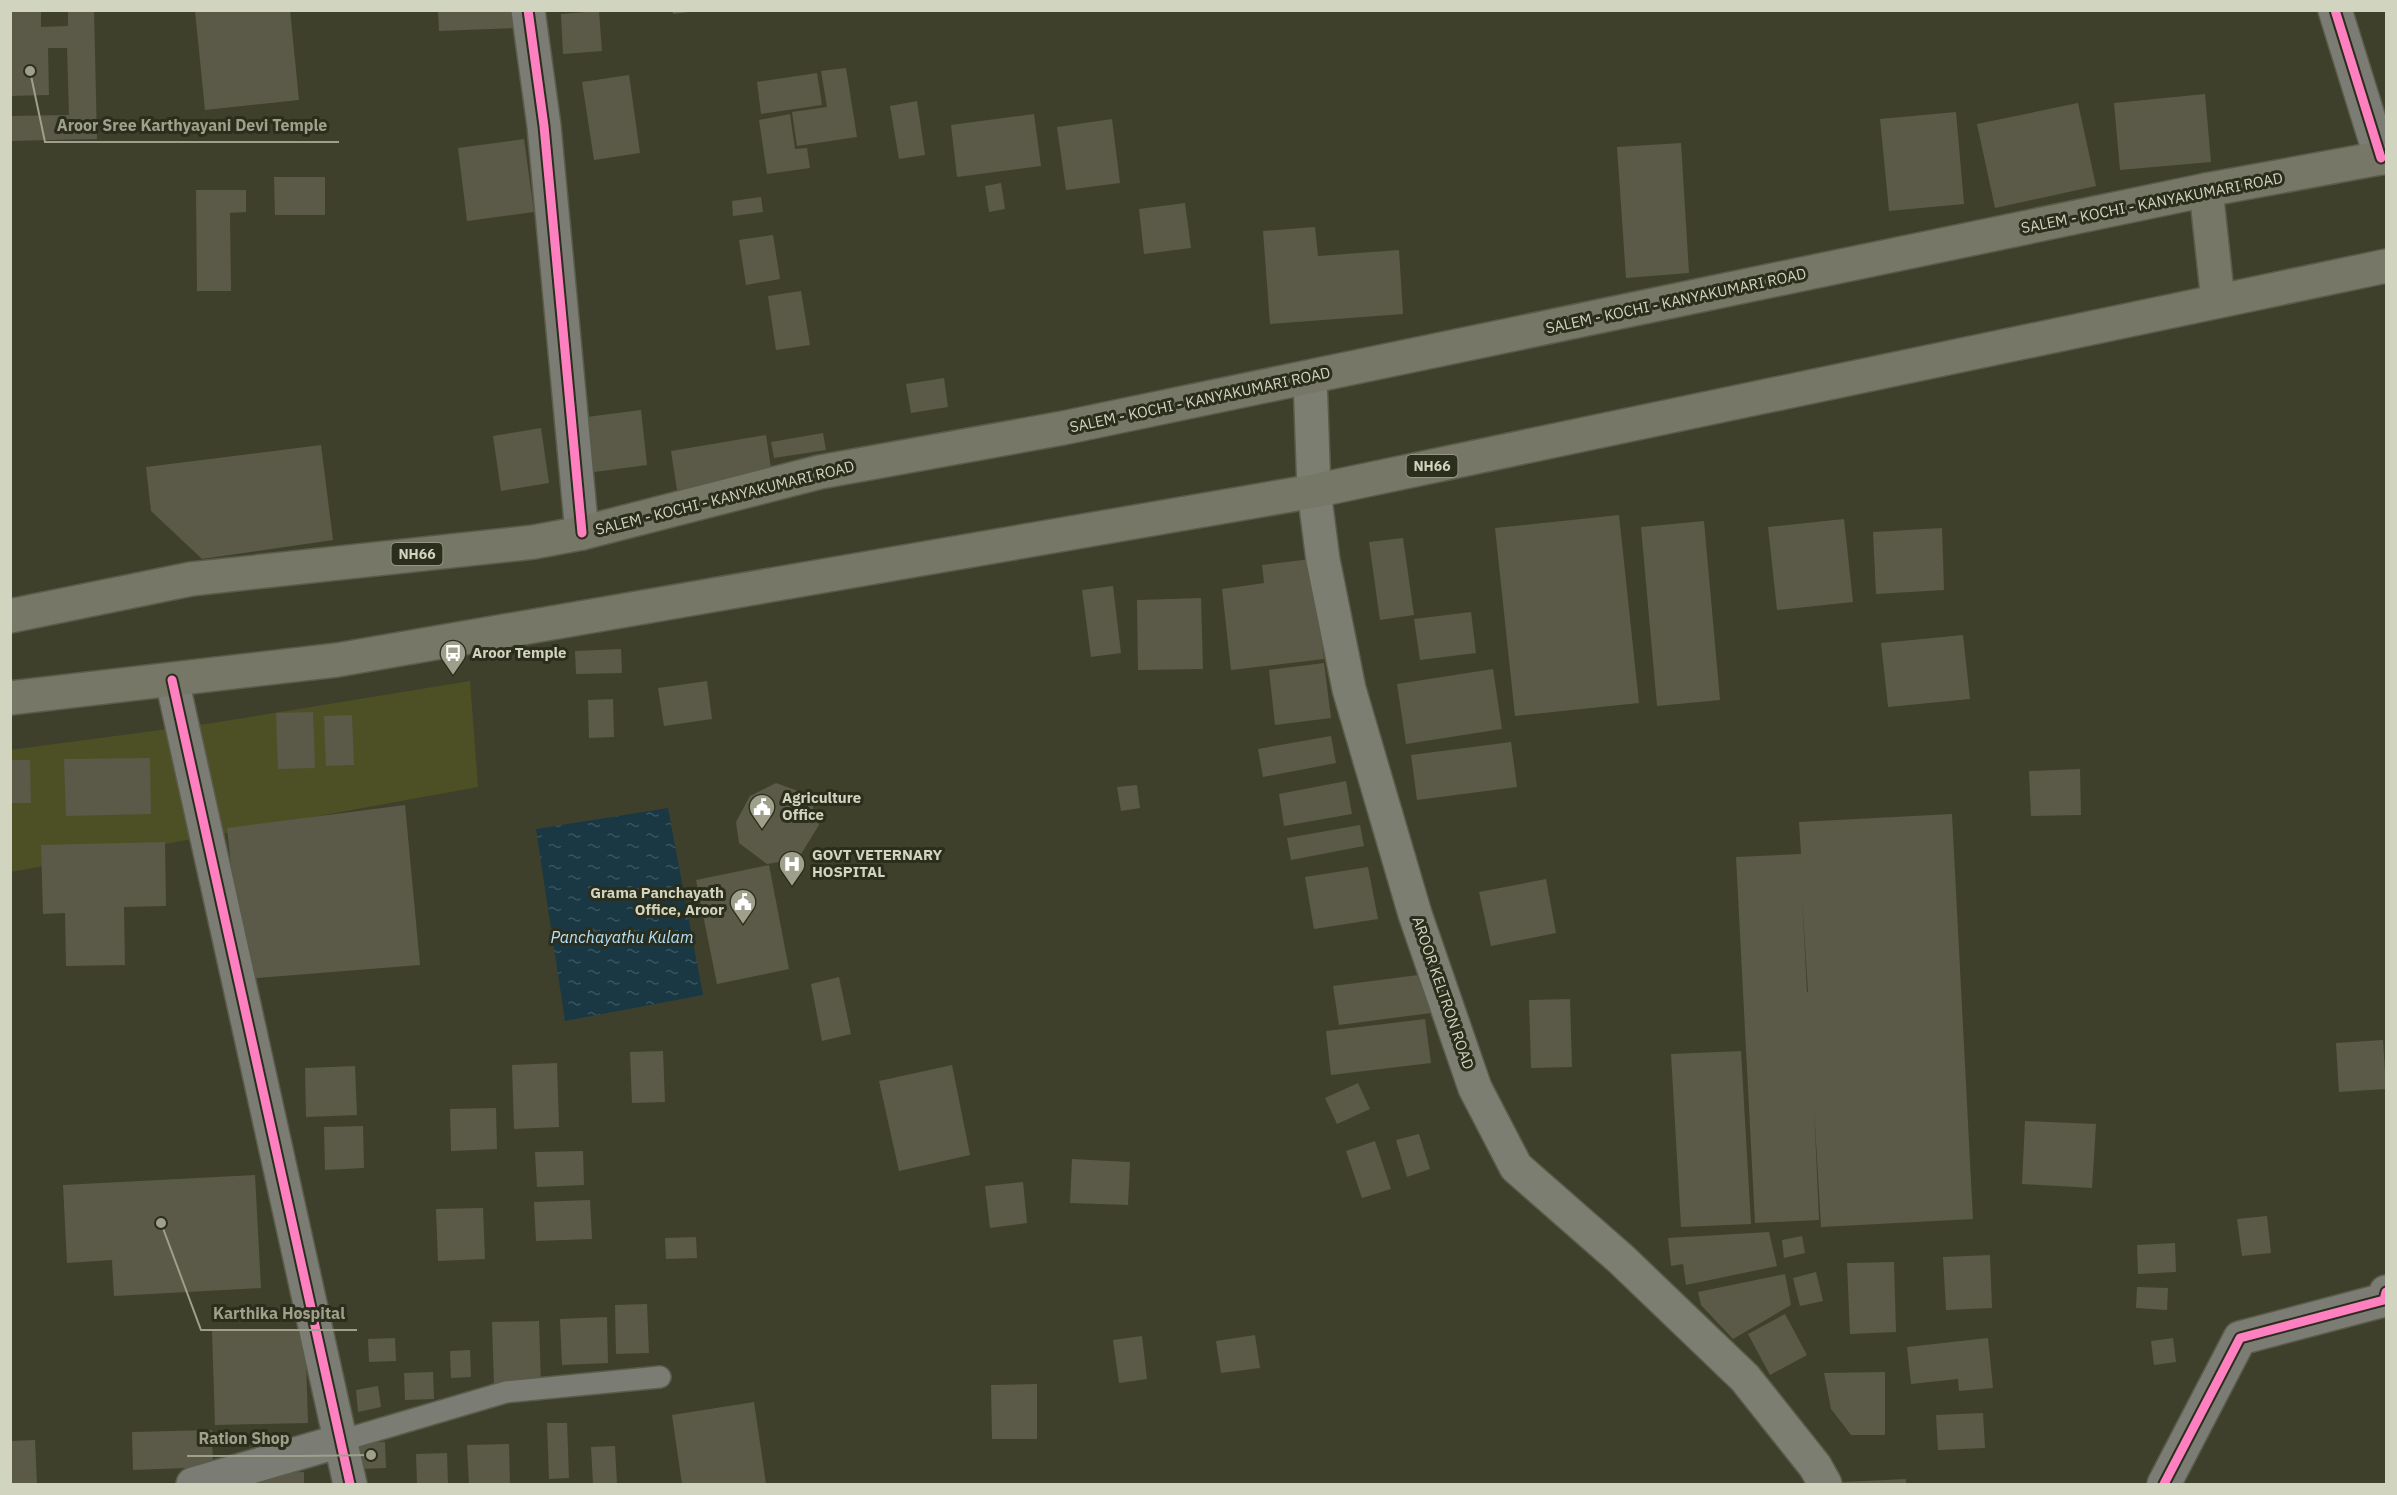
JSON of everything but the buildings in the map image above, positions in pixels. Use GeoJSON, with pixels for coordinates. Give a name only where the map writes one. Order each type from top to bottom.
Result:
{"type":"FeatureCollection","features":[{"type":"Feature","properties":{"kind":"highway","name":"SALEM - KOCHI - KANYAKUMARI ROAD"},"geometry":{"type":"LineString","coordinates":[[10,616],[191,579],[534,542],[582,533],[820,472],[1063,429],[2206,190],[2384,158]]}},
{"type":"Feature","properties":{"kind":"highway"},"geometry":{"type":"LineString","coordinates":[[2206,190],[2218,301]]}},
{"type":"Feature","properties":{"kind":"highway","name":"NH66"},"geometry":{"type":"LineString","coordinates":[[10,698],[337,660],[1314,491],[2386,266]]}},
{"type":"Feature","properties":{"kind":"main road","name":"AROOR KELTRON ROAD"},"geometry":{"type":"LineString","coordinates":[[1310,377],[1314,491],[1323,560],[1349,689],[1415,914],[1475,1088],[1516,1167],[1622,1260],[1745,1378],[1815,1466],[1824,1485]]}},
{"type":"Feature","properties":{"kind":"street"},"geometry":{"type":"LineString","coordinates":[[528,10],[544,126],[582,533]]}},
{"type":"Feature","properties":{"kind":"street"},"geometry":{"type":"LineString","coordinates":[[2335,10],[2384,158]]}},
{"type":"Feature","properties":{"kind":"street"},"geometry":{"type":"LineString","coordinates":[[172,680],[350,1485]]}},
{"type":"Feature","properties":{"kind":"street"},"geometry":{"type":"LineString","coordinates":[[2164,1485],[2240,1338],[2384,1300],[2386,1292]]}},
{"type":"Feature","properties":{"kind":"street"},"geometry":{"type":"LineString","coordinates":[[193,1485],[340,1441]]}},
{"type":"Feature","properties":{"kind":"lane"},"geometry":{"type":"LineString","coordinates":[[340,1441],[506,1392],[660,1377]]}},
{"type":"Feature","properties":{"kind":"shaded area"},"geometry":{"type":"Polygon","coordinates":[[[470,681],[478,787],[11,872],[10,750],[213,723],[470,681]]]}},
{"type":"Feature","properties":{"kind":"water","name":"Panchayathu Kulam"},"geometry":{"type":"Polygon","coordinates":[[[668,808],[703,995],[565,1021],[536,829],[668,808]]]}},
{"type":"Feature","properties":{"kind":"cycle path"},"geometry":{"type":"LineString","coordinates":[[528,10],[544,126],[582,533]]}},
{"type":"Feature","properties":{"kind":"cycle path"},"geometry":{"type":"LineString","coordinates":[[2335,10],[2381,158]]}},
{"type":"Feature","properties":{"kind":"cycle path"},"geometry":{"type":"LineString","coordinates":[[172,680],[350,1484]]}},
{"type":"Feature","properties":{"kind":"cycle path"},"geometry":{"type":"LineString","coordinates":[[2164,1484],[2240,1338],[2384,1300],[2386,1292]]}},
{"type":"Feature","properties":{"kind":"place","name":"Aroor Sree Karthyayani Devi Temple"},"geometry":{"type":"Point","coordinates":[30,71]}},
{"type":"Feature","properties":{"kind":"place","name":"Aroor Temple"},"geometry":{"type":"Point","coordinates":[453,676]}},
{"type":"Feature","properties":{"kind":"place","name":"Agriculture Office"},"geometry":{"type":"Point","coordinates":[762,830]}},
{"type":"Feature","properties":{"kind":"place","name":"GOVT VETERNARY HOSPITAL"},"geometry":{"type":"Point","coordinates":[792,887]}},
{"type":"Feature","properties":{"kind":"place","name":"Grama Panchayath Office, Aroor"},"geometry":{"type":"Point","coordinates":[743,925]}},
{"type":"Feature","properties":{"kind":"place","name":"Karthika Hospital"},"geometry":{"type":"Point","coordinates":[161,1223]}},
{"type":"Feature","properties":{"kind":"place","name":"Ration Shop"},"geometry":{"type":"Point","coordinates":[371,1455]}}]}
